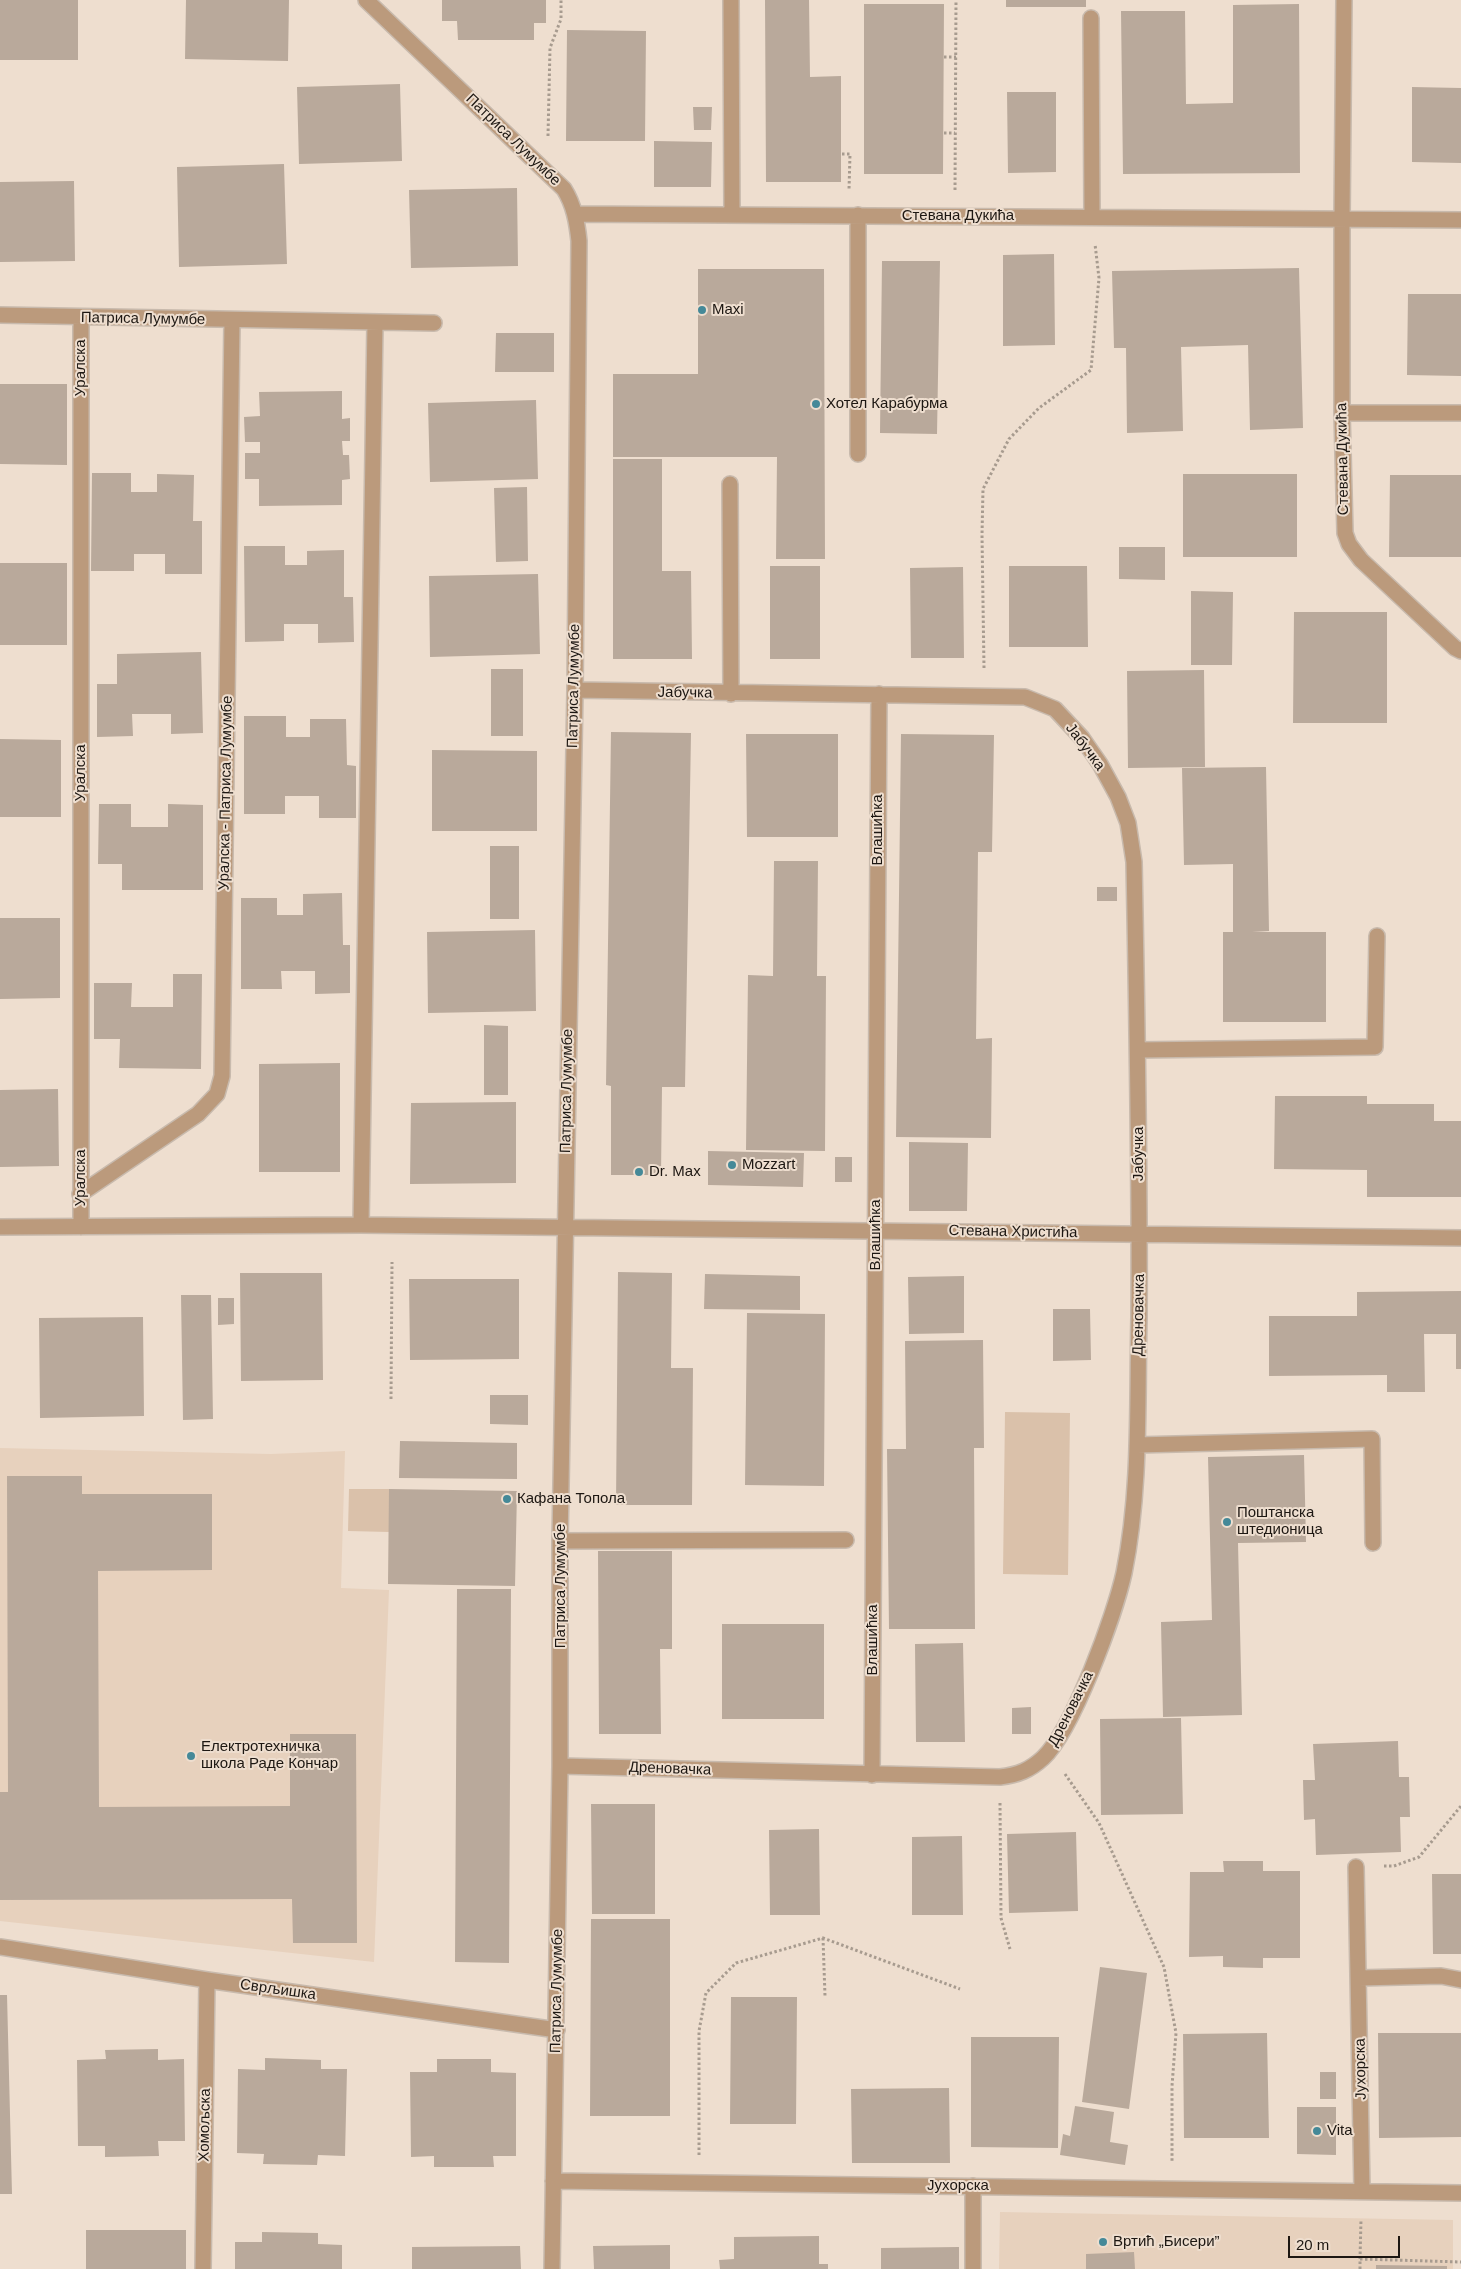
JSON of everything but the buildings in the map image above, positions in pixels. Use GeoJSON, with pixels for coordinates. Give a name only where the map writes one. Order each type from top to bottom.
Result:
{"type":"FeatureCollection","features":[{"type":"Feature","properties":{"kind":"street","name":"Патриса Лумумбе"},"geometry":{"type":"LineString","coordinates":[[366,0],[564,188],[571,200],[575,214],[578,249],[575,690],[560,1541],[560,1766],[552,2269]]}},
{"type":"Feature","properties":{"kind":"street"},"geometry":{"type":"LineString","coordinates":[[730,0],[732,214]]}},
{"type":"Feature","properties":{"kind":"street","name":"Стевана Дукића"},"geometry":{"type":"LineString","coordinates":[[1344,0],[1342,218],[1344,522],[1349,544],[1368,568],[1455,648],[1461,651]]}},
{"type":"Feature","properties":{"kind":"street"},"geometry":{"type":"LineString","coordinates":[[1091,18],[1092,217]]}},
{"type":"Feature","properties":{"kind":"street","name":"Стевана Дукића"},"geometry":{"type":"LineString","coordinates":[[575,214],[1461,220]]}},
{"type":"Feature","properties":{"kind":"street"},"geometry":{"type":"LineString","coordinates":[[853,216],[858,454]]}},
{"type":"Feature","properties":{"kind":"street","name":"Патриса Лумумбе"},"geometry":{"type":"LineString","coordinates":[[0,315],[81,318],[434,323]]}},
{"type":"Feature","properties":{"kind":"street","name":"Уралска"},"geometry":{"type":"LineString","coordinates":[[81,318],[81,1227]]}},
{"type":"Feature","properties":{"kind":"street","name":"Уралска - Патриса Лумумбе"},"geometry":{"type":"LineString","coordinates":[[80,1194],[198,1114],[217,1094],[222,1076],[232,320]]}},
{"type":"Feature","properties":{"kind":"street"},"geometry":{"type":"LineString","coordinates":[[361,1225],[375,323]]}},
{"type":"Feature","properties":{"kind":"street"},"geometry":{"type":"LineString","coordinates":[[1342,413],[1461,413]]}},
{"type":"Feature","properties":{"kind":"street"},"geometry":{"type":"LineString","coordinates":[[730,484],[732,694]]}},
{"type":"Feature","properties":{"kind":"street","name":"Јабучка"},"geometry":{"type":"LineString","coordinates":[[575,690],[732,694],[879,694],[1025,697],[1055,710],[1082,738],[1118,797],[1128,823],[1134,862],[1140,1235]]}},
{"type":"Feature","properties":{"kind":"street","name":"Влашићка"},"geometry":{"type":"LineString","coordinates":[[872,1775],[879,694]]}},
{"type":"Feature","properties":{"kind":"street"},"geometry":{"type":"LineString","coordinates":[[1138,1050],[1375,1047],[1377,936]]}},
{"type":"Feature","properties":{"kind":"street","name":"Стевана Христића"},"geometry":{"type":"LineString","coordinates":[[0,1226],[361,1225],[1461,1238]]}},
{"type":"Feature","properties":{"kind":"street","name":"Дреновачка"},"geometry":{"type":"LineString","coordinates":[[560,1766],[872,1775],[1014,1775],[1025,1772],[1051,1749],[1066,1725],[1090,1672],[1114,1608],[1124,1572],[1133,1504],[1137,1445],[1140,1235]]}},
{"type":"Feature","properties":{"kind":"street"},"geometry":{"type":"LineString","coordinates":[[1137,1445],[1372,1439],[1373,1543]]}},
{"type":"Feature","properties":{"kind":"street"},"geometry":{"type":"LineString","coordinates":[[560,1541],[846,1540]]}},
{"type":"Feature","properties":{"kind":"street","name":"Јухорска"},"geometry":{"type":"LineString","coordinates":[[1356,1867],[1362,2190]]}},
{"type":"Feature","properties":{"kind":"street","name":"Сврљишка"},"geometry":{"type":"LineString","coordinates":[[0,1947],[207,1980],[557,2030]]}},
{"type":"Feature","properties":{"kind":"street"},"geometry":{"type":"LineString","coordinates":[[1359,1978],[1441,1976],[1461,1980]]}},
{"type":"Feature","properties":{"kind":"street","name":"Хомољска"},"geometry":{"type":"LineString","coordinates":[[204,2269],[207,1980]]}},
{"type":"Feature","properties":{"kind":"street","name":"Јухорска"},"geometry":{"type":"LineString","coordinates":[[553,2181],[1362,2190],[1461,2193]]}},
{"type":"Feature","properties":{"kind":"street"},"geometry":{"type":"LineString","coordinates":[[973,2269],[974,2186]]}},
{"type":"Feature","properties":{"kind":"path"},"geometry":{"type":"LineString","coordinates":[[543,168],[548,142],[550,48],[561,18],[560,0]]}},
{"type":"Feature","properties":{"kind":"path"},"geometry":{"type":"LineString","coordinates":[[955,216],[956,0]]}},
{"type":"Feature","properties":{"kind":"path"},"geometry":{"type":"LineString","coordinates":[[944,57],[956,57]]}},
{"type":"Feature","properties":{"kind":"path"},"geometry":{"type":"LineString","coordinates":[[944,133],[955,133]]}},
{"type":"Feature","properties":{"kind":"path"},"geometry":{"type":"LineString","coordinates":[[842,154],[850,154],[853,216]]}},
{"type":"Feature","properties":{"kind":"path"},"geometry":{"type":"LineString","coordinates":[[984,696],[983,489],[1009,439],[1039,408],[1091,370],[1099,278],[1092,217]]}},
{"type":"Feature","properties":{"kind":"path"},"geometry":{"type":"LineString","coordinates":[[391,1399],[392,1262]]}},
{"type":"Feature","properties":{"kind":"path"},"geometry":{"type":"LineString","coordinates":[[1064,1772],[1099,1822],[1164,1967],[1176,2033],[1172,2086],[1172,2171]]}},
{"type":"Feature","properties":{"kind":"path"},"geometry":{"type":"LineString","coordinates":[[1000,1800],[1001,1918],[1010,1949]]}},
{"type":"Feature","properties":{"kind":"path"},"geometry":{"type":"LineString","coordinates":[[1356,1867],[1394,1866],[1418,1857],[1461,1806]]}},
{"type":"Feature","properties":{"kind":"path"},"geometry":{"type":"LineString","coordinates":[[823,1938],[825,1996]]}},
{"type":"Feature","properties":{"kind":"path"},"geometry":{"type":"LineString","coordinates":[[699,2183],[699,2031],[706,1993],[736,1963],[823,1938],[960,1988]]}},
{"type":"Feature","properties":{"kind":"path"},"geometry":{"type":"LineString","coordinates":[[1360,2269],[1361,2210]]}},
{"type":"Feature","properties":{"kind":"path"},"geometry":{"type":"LineString","coordinates":[[1360,2259],[1461,2262]]}},
{"type":"Feature","properties":{"kind":"shaded area"},"geometry":{"type":"Polygon","coordinates":[[[1005,1412],[1070,1413],[1068,1575],[1003,1574],[1005,1412]]]}},
{"type":"Feature","properties":{"kind":"shaded area","name":"Електротехничка школа Раде Кончар"},"geometry":{"type":"Polygon","coordinates":[[[0,1448],[271,1454],[345,1451],[341,1588],[389,1590],[374,1962],[0,1921],[0,1448]]]}},
{"type":"Feature","properties":{"kind":"shaded area"},"geometry":{"type":"Polygon","coordinates":[[[349,1489],[389,1489],[389,1532],[348,1531],[349,1489]]]}},
{"type":"Feature","properties":{"kind":"shaded area"},"geometry":{"type":"Polygon","coordinates":[[[1000,2212],[1453,2220],[1453,2269],[999,2269],[1000,2212]]]}},
{"type":"Feature","properties":{"kind":"place","name":"Maxi"},"geometry":{"type":"Point","coordinates":[702,310]}},
{"type":"Feature","properties":{"kind":"place","name":"Хотел Карабурма"},"geometry":{"type":"Point","coordinates":[816,404]}},
{"type":"Feature","properties":{"kind":"place","name":"Mozzart"},"geometry":{"type":"Point","coordinates":[732,1165]}},
{"type":"Feature","properties":{"kind":"place","name":"Dr. Max"},"geometry":{"type":"Point","coordinates":[639,1172]}},
{"type":"Feature","properties":{"kind":"place","name":"Кафана Топола"},"geometry":{"type":"Point","coordinates":[507,1499]}},
{"type":"Feature","properties":{"kind":"place","name":"Поштанска штедионица"},"geometry":{"type":"Point","coordinates":[1227,1522]}},
{"type":"Feature","properties":{"kind":"place","name":"Електротехничка школа Раде Кончар"},"geometry":{"type":"Point","coordinates":[191,1756]}},
{"type":"Feature","properties":{"kind":"place","name":"Vita"},"geometry":{"type":"Point","coordinates":[1317,2131]}},
{"type":"Feature","properties":{"kind":"place","name":"Вртић „Бисери”"},"geometry":{"type":"Point","coordinates":[1103,2242]}}]}
